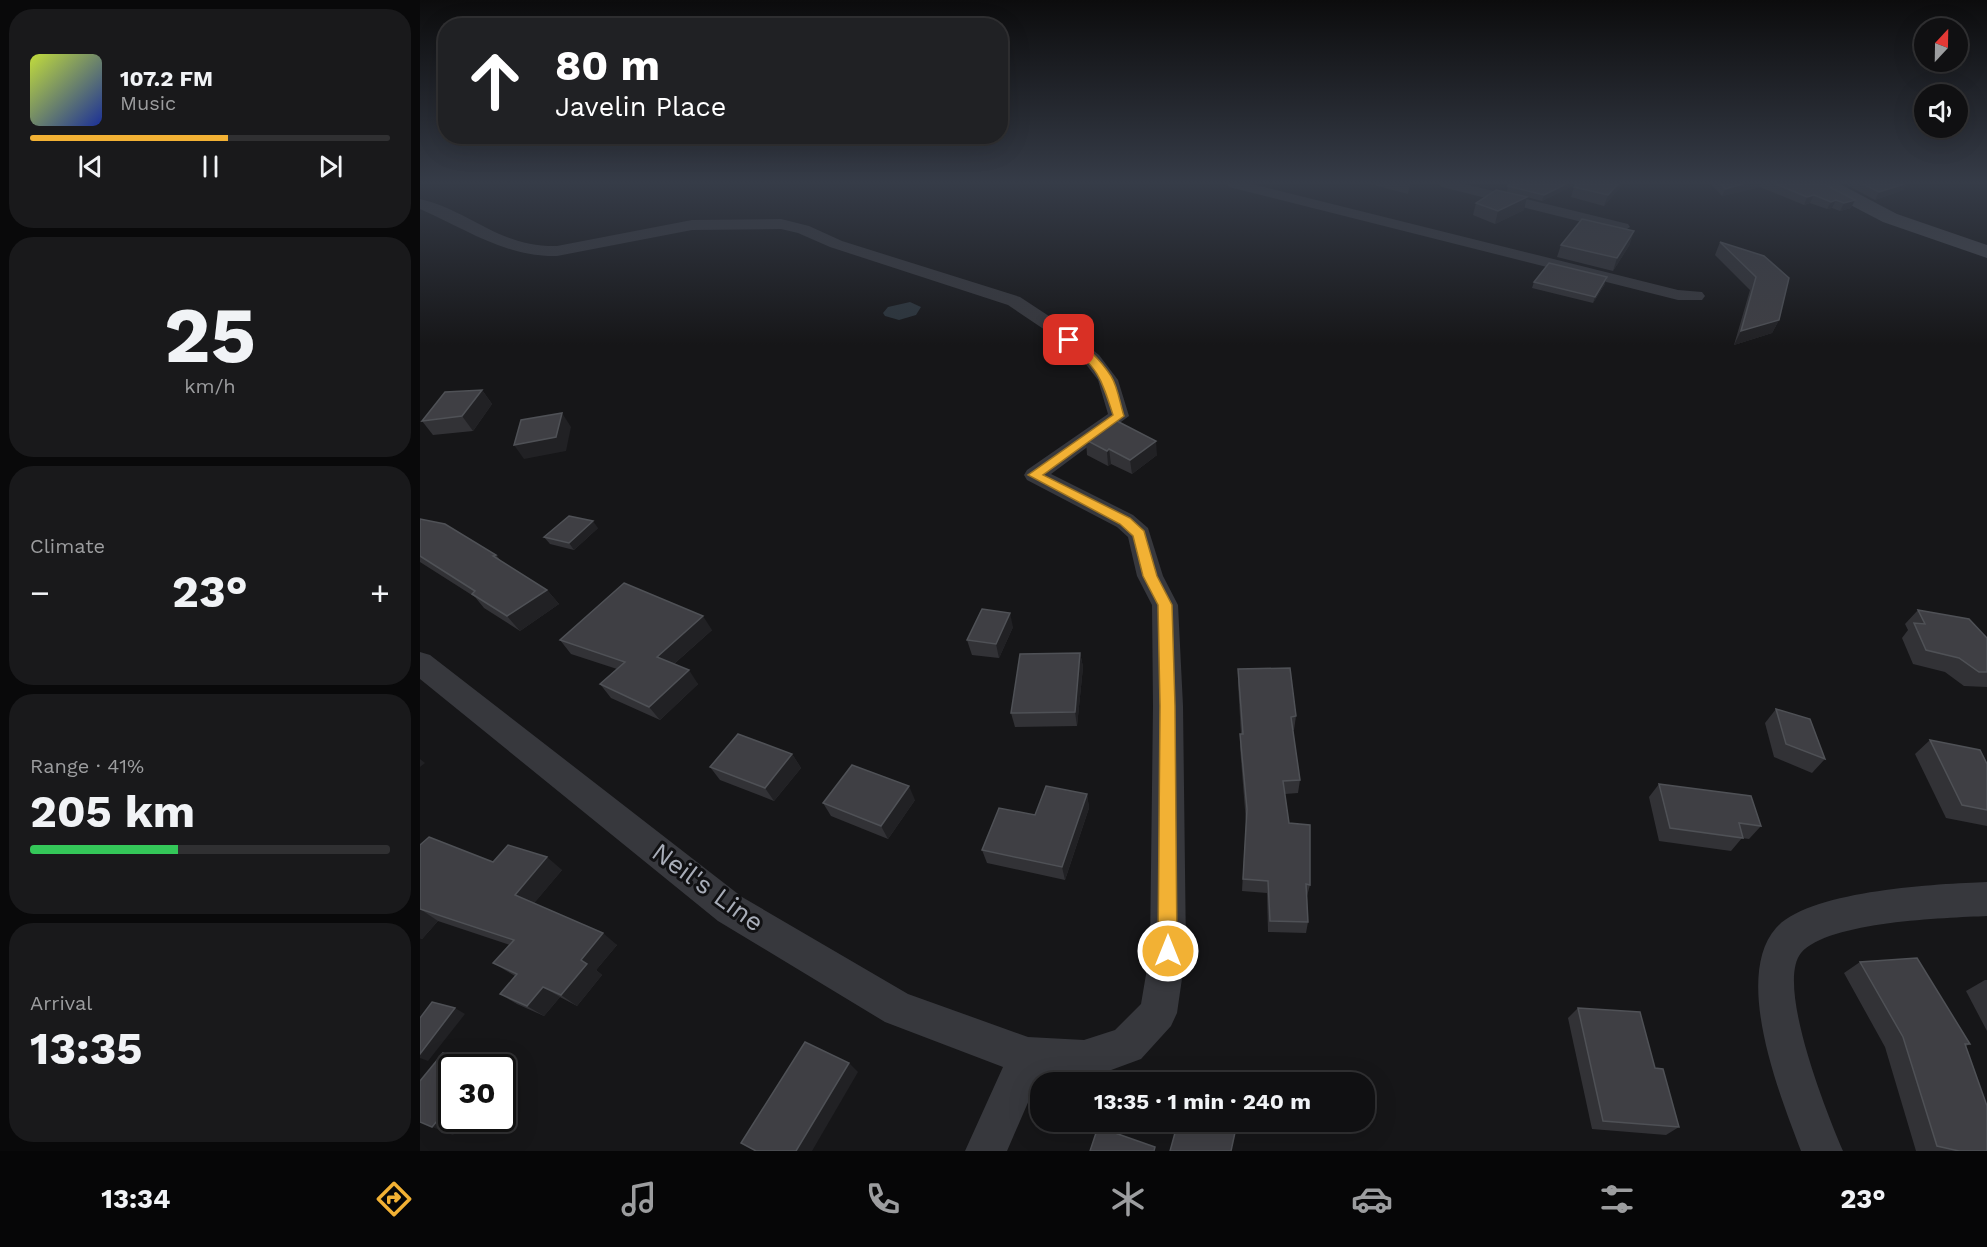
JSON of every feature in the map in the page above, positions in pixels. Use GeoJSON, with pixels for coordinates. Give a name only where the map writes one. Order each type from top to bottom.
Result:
{"type":"FeatureCollection","features":[{"type":"Feature","properties":{"kind":"street","name":"Neil's Line"},"geometry":{"type":"LineString","coordinates":[[495,238],[537,253],[627,238]]}},
{"type":"Feature","properties":{"kind":"street","name":"Neil's Line"},"geometry":{"type":"LineString","coordinates":[[420,663],[730,909],[898,1010],[1028,1057],[1084,1060],[1127,1045],[1158,1013],[1168,951],[1168,706],[1165,605],[1150,576],[1139,534],[1125,521],[1035,475],[1119,416],[1107,378],[1088,354],[1033,312],[1014,302],[921,273],[824,238]]}},
{"type":"Feature","properties":{"kind":"street"},"geometry":{"type":"LineString","coordinates":[[1447,238],[1678,296],[1696,296]]}},
{"type":"Feature","properties":{"kind":"street"},"geometry":{"type":"LineString","coordinates":[[1946,238],[1987,252]]}},
{"type":"Feature","properties":{"kind":"street"},"geometry":{"type":"LineString","coordinates":[[1822,1151],[1805,1108],[1779,1019],[1775,982],[1781,951],[1789,939],[1816,924],[1837,917],[1896,906],[1987,899]]}},
{"type":"Feature","properties":{"kind":"street"},"geometry":{"type":"LineString","coordinates":[[986,1151],[1028,1057]]}},
{"type":"Feature","properties":{"kind":"shaded area"},"geometry":{"type":"Polygon","coordinates":[[[910,302],[921,307],[916,315],[899,320],[885,316],[883,313],[888,307],[910,302]]]}},
{"type":"Feature","properties":{"kind":"building"},"geometry":{"type":"Polygon","coordinates":[[[1567,238],[1630,238],[1617,258],[1561,245],[1567,238]]]}},
{"type":"Feature","properties":{"kind":"building"},"geometry":{"type":"Polygon","coordinates":[[[1720,242],[1764,256],[1789,278],[1779,320],[1741,331],[1756,277],[1720,242]]]}},
{"type":"Feature","properties":{"kind":"building"},"geometry":{"type":"Polygon","coordinates":[[[1549,263],[1607,277],[1595,297],[1534,282],[1549,263]]]}},
{"type":"Feature","properties":{"kind":"building"},"geometry":{"type":"Polygon","coordinates":[[[482,390],[462,416],[422,421],[445,392],[482,390]]]}},
{"type":"Feature","properties":{"kind":"building"},"geometry":{"type":"Polygon","coordinates":[[[562,413],[556,437],[514,445],[521,420],[562,413]]]}},
{"type":"Feature","properties":{"kind":"building"},"geometry":{"type":"Polygon","coordinates":[[[1115,420],[1156,441],[1130,460],[1086,440],[1115,420]]]}},
{"type":"Feature","properties":{"kind":"building"},"geometry":{"type":"Polygon","coordinates":[[[569,516],[593,521],[569,543],[544,537],[569,516]]]}},
{"type":"Feature","properties":{"kind":"building"},"geometry":{"type":"Polygon","coordinates":[[[420,519],[445,524],[547,590],[507,616],[472,594],[475,591],[420,556],[420,519]]]}},
{"type":"Feature","properties":{"kind":"building"},"geometry":{"type":"Polygon","coordinates":[[[624,583],[703,616],[657,657],[689,670],[649,707],[600,684],[625,662],[560,640],[624,583]]]}},
{"type":"Feature","properties":{"kind":"building"},"geometry":{"type":"Polygon","coordinates":[[[982,609],[1010,613],[996,644],[967,640],[982,609]]]}},
{"type":"Feature","properties":{"kind":"building"},"geometry":{"type":"Polygon","coordinates":[[[1918,610],[1969,619],[1987,638],[1987,672],[1979,672],[1959,658],[1926,650],[1914,623],[1925,624],[1918,610]]]}},
{"type":"Feature","properties":{"kind":"building"},"geometry":{"type":"Polygon","coordinates":[[[1080,653],[1075,712],[1011,713],[1020,654],[1080,653]]]}},
{"type":"Feature","properties":{"kind":"building"},"geometry":{"type":"Polygon","coordinates":[[[1290,668],[1296,716],[1291,717],[1300,780],[1283,781],[1289,823],[1310,825],[1310,885],[1306,884],[1308,922],[1270,921],[1268,881],[1243,879],[1247,809],[1240,734],[1243,734],[1238,669],[1290,668]]]}},
{"type":"Feature","properties":{"kind":"building"},"geometry":{"type":"Polygon","coordinates":[[[1776,709],[1810,719],[1825,759],[1786,744],[1776,709]]]}},
{"type":"Feature","properties":{"kind":"building"},"geometry":{"type":"Polygon","coordinates":[[[738,734],[792,754],[765,788],[710,767],[738,734]]]}},
{"type":"Feature","properties":{"kind":"building"},"geometry":{"type":"Polygon","coordinates":[[[1930,740],[1980,750],[1987,764],[1987,810],[1962,805],[1930,740]]]}},
{"type":"Feature","properties":{"kind":"building"},"geometry":{"type":"Polygon","coordinates":[[[852,765],[909,786],[881,826],[823,803],[852,765]]]}},
{"type":"Feature","properties":{"kind":"building"},"geometry":{"type":"Polygon","coordinates":[[[1659,784],[1751,796],[1761,826],[1739,823],[1743,838],[1670,828],[1659,784]]]}},
{"type":"Feature","properties":{"kind":"building"},"geometry":{"type":"Polygon","coordinates":[[[1046,786],[1087,794],[1062,867],[982,850],[999,808],[1035,815],[1046,786]]]}},
{"type":"Feature","properties":{"kind":"building"},"geometry":{"type":"Polygon","coordinates":[[[429,837],[493,862],[508,845],[547,857],[515,895],[603,933],[581,960],[587,964],[561,995],[543,987],[527,1006],[500,994],[517,974],[493,963],[514,940],[420,909],[420,845],[429,837]]]}},
{"type":"Feature","properties":{"kind":"building"},"geometry":{"type":"Polygon","coordinates":[[[1917,958],[1970,1044],[1965,1044],[1987,1106],[1987,1151],[1959,1151],[1937,1146],[1903,1037],[1860,962],[1917,958]]]}},
{"type":"Feature","properties":{"kind":"building"},"geometry":{"type":"Polygon","coordinates":[[[432,1002],[455,1008],[420,1054],[420,1018],[432,1002]]]}},
{"type":"Feature","properties":{"kind":"building"},"geometry":{"type":"Polygon","coordinates":[[[1578,1008],[1640,1012],[1655,1068],[1663,1069],[1679,1127],[1603,1121],[1578,1008]]]}},
{"type":"Feature","properties":{"kind":"building"},"geometry":{"type":"Polygon","coordinates":[[[805,1042],[849,1063],[796,1151],[756,1151],[741,1143],[805,1042]]]}},
{"type":"Feature","properties":{"kind":"building"},"geometry":{"type":"Polygon","coordinates":[[[438,1059],[438,1120],[432,1127],[420,1122],[420,1081],[438,1059]]]}},
{"type":"Feature","properties":{"kind":"building"},"geometry":{"type":"Polygon","coordinates":[[[1096,1132],[1112,1132],[1155,1147],[1154,1151],[1090,1151],[1096,1132]]]}},
{"type":"Feature","properties":{"kind":"building"},"geometry":{"type":"Polygon","coordinates":[[[1175,1132],[1235,1132],[1231,1151],[1170,1151],[1175,1132]]]}},
{"type":"Feature","properties":{"kind":"route"},"geometry":{"type":"LineString","coordinates":[[1069,340],[1088,354],[1107,378],[1119,416],[1035,475],[1125,521],[1139,534],[1150,576],[1165,605],[1168,706],[1168,951]]}}]}
